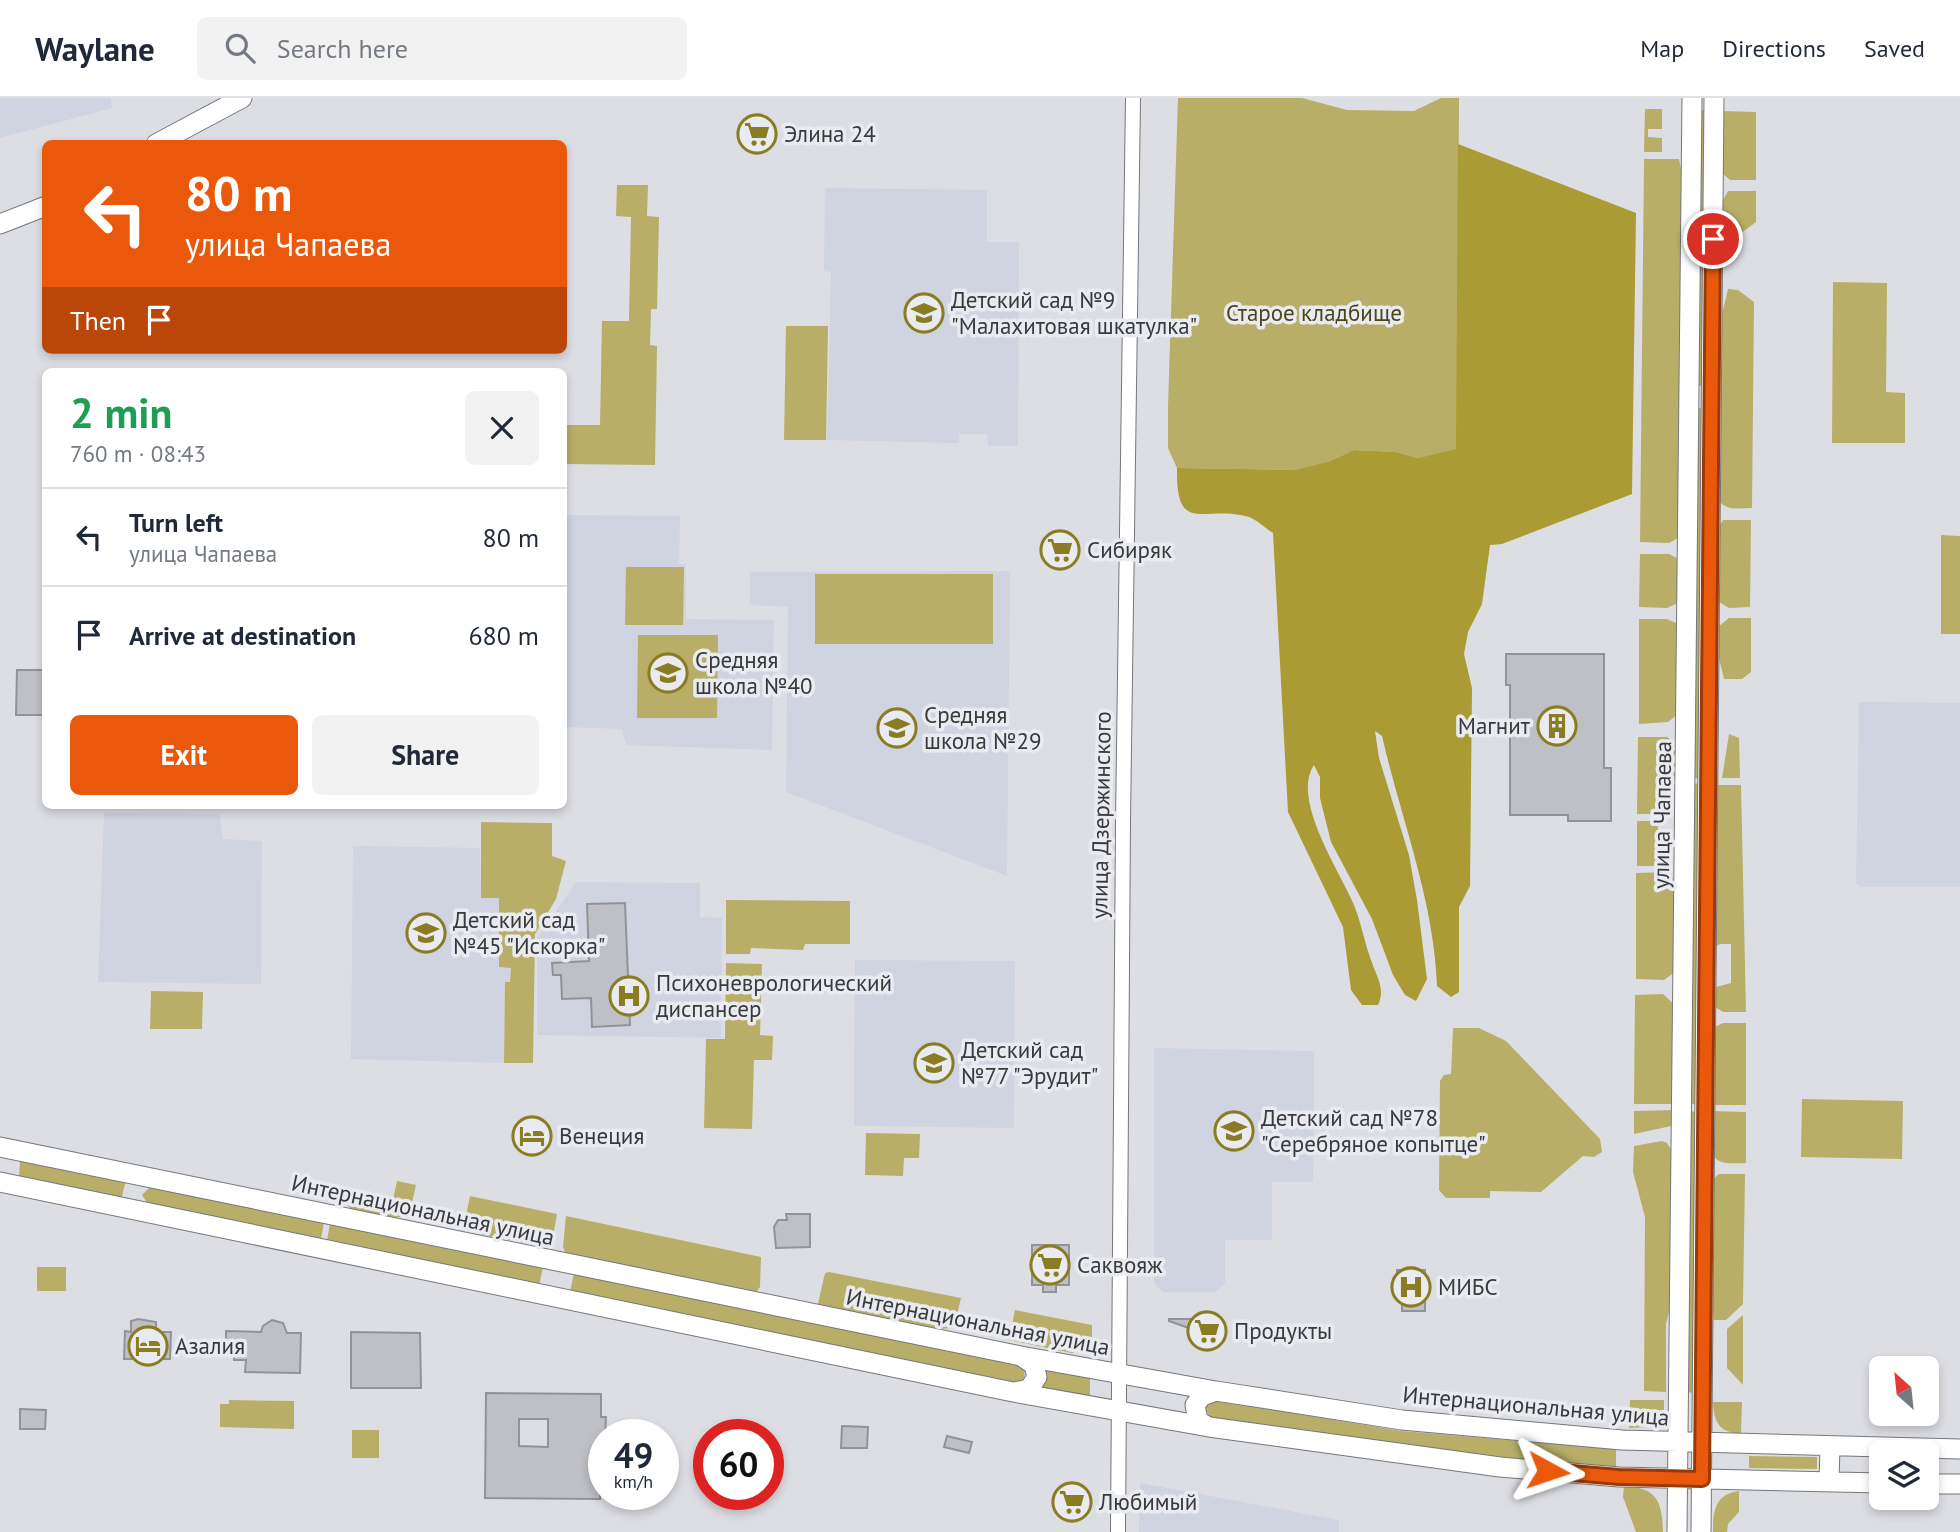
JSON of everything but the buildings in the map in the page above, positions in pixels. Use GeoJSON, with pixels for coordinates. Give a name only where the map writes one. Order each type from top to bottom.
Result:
{"type":"FeatureCollection","features":[{"type":"Feature","properties":{"kind":"main road"},"geometry":{"type":"LineString","coordinates":[[163,140],[242,98]]}},
{"type":"Feature","properties":{"kind":"main road","name":"улица Чапаева"},"geometry":{"type":"LineString","coordinates":[[1677,1532],[1692,98]]}},
{"type":"Feature","properties":{"kind":"main road","name":"улица Чапаева"},"geometry":{"type":"LineString","coordinates":[[1701,1532],[1714,98]]}},
{"type":"Feature","properties":{"kind":"main road"},"geometry":{"type":"LineString","coordinates":[[0,224],[42,208]]}},
{"type":"Feature","properties":{"kind":"main road"},"geometry":{"type":"LineString","coordinates":[[1690,398],[1712,398]]}},
{"type":"Feature","properties":{"kind":"main road","name":"Интернациональная улица"},"geometry":{"type":"LineString","coordinates":[[0,1147],[1021,1356],[1216,1391],[1452,1426],[1556,1436],[1960,1450]]}},
{"type":"Feature","properties":{"kind":"main road"},"geometry":{"type":"LineString","coordinates":[[148,1212],[133,1203],[132,1191],[142,1180],[154,1179]]}},
{"type":"Feature","properties":{"kind":"main road"},"geometry":{"type":"LineString","coordinates":[[0,1182],[1120,1413],[1500,1466],[1619,1477],[1869,1483]]}},
{"type":"Feature","properties":{"kind":"main road"},"geometry":{"type":"LineString","coordinates":[[1013,1392],[1029,1389],[1037,1377],[1034,1365],[1021,1356]]}},
{"type":"Feature","properties":{"kind":"main road"},"geometry":{"type":"LineString","coordinates":[[1209,1427],[1198,1421],[1195,1405],[1202,1396],[1216,1391]]}},
{"type":"Feature","properties":{"kind":"main road"},"geometry":{"type":"LineString","coordinates":[[1829,1482],[1830,1447]]}},
{"type":"Feature","properties":{"kind":"main road"},"geometry":{"type":"LineString","coordinates":[[1939,1484],[1960,1484]]}},
{"type":"Feature","properties":{"kind":"street","name":"улица Дзержинского"},"geometry":{"type":"LineString","coordinates":[[1118,1532],[1123,821],[1133,98]]}},
{"type":"Feature","properties":{"kind":"shaded area"},"geometry":{"type":"Polygon","coordinates":[[[0,98],[111,98],[112,108],[0,138],[0,98]]]}},
{"type":"Feature","properties":{"kind":"shaded area"},"geometry":{"type":"Polygon","coordinates":[[[1458,144],[1636,213],[1632,494],[1502,544],[1490,545],[1482,604],[1468,632],[1464,654],[1472,688],[1470,886],[1459,907],[1459,992],[1451,997],[1437,986],[1430,922],[1382,736],[1375,731],[1379,758],[1409,855],[1417,900],[1427,979],[1416,1001],[1405,995],[1393,975],[1372,919],[1331,842],[1320,798],[1320,777],[1314,765],[1308,779],[1308,796],[1313,815],[1328,854],[1356,910],[1381,988],[1378,1005],[1362,1005],[1351,990],[1343,927],[1288,812],[1273,533],[1248,517],[1194,513],[1187,510],[1181,502],[1177,468],[1294,470],[1330,461],[1354,450],[1396,452],[1418,458],[1456,449],[1458,144]]]}},
{"type":"Feature","properties":{"kind":"shaded area","name":"Детский сад №9 \"Малахитовая шкатулка\""},"geometry":{"type":"Polygon","coordinates":[[[825,188],[987,190],[987,242],[1019,242],[1018,446],[988,446],[987,434],[959,434],[959,443],[827,440],[831,272],[824,271],[825,188]]]}},
{"type":"Feature","properties":{"kind":"shaded area","name":"Средняя школа №40"},"geometry":{"type":"Polygon","coordinates":[[[567,515],[680,516],[679,564],[686,564],[686,619],[774,620],[772,750],[626,745],[622,729],[567,727],[567,515]]]}},
{"type":"Feature","properties":{"kind":"shaded area","name":"Средняя школа №29"},"geometry":{"type":"Polygon","coordinates":[[[1010,571],[1007,876],[786,792],[788,607],[750,605],[750,572],[1010,571]]]}},
{"type":"Feature","properties":{"kind":"shaded area"},"geometry":{"type":"Polygon","coordinates":[[[1859,702],[1960,703],[1960,887],[1860,887],[1856,883],[1859,702]]]}},
{"type":"Feature","properties":{"kind":"shaded area"},"geometry":{"type":"Polygon","coordinates":[[[104,813],[220,814],[223,839],[262,841],[261,984],[98,982],[104,813]]]}},
{"type":"Feature","properties":{"kind":"shaded area","name":"Детский сад №45 \"Искорка\""},"geometry":{"type":"Polygon","coordinates":[[[353,846],[480,848],[481,897],[499,898],[499,967],[511,968],[510,982],[505,983],[504,1063],[351,1059],[353,846]]]}},
{"type":"Feature","properties":{"kind":"shaded area","name":"Психоневрологический диспансер"},"geometry":{"type":"Polygon","coordinates":[[[576,882],[700,883],[700,917],[722,918],[721,1038],[537,1035],[537,939],[576,882]]]}},
{"type":"Feature","properties":{"kind":"shaded area","name":"Детский сад №77 \"Эрудит\""},"geometry":{"type":"Polygon","coordinates":[[[855,960],[1015,961],[1014,1128],[854,1126],[855,960]]]}},
{"type":"Feature","properties":{"kind":"shaded area","name":"Детский сад №78 \"Серебряное копытце\""},"geometry":{"type":"Polygon","coordinates":[[[1154,1048],[1314,1051],[1313,1182],[1272,1182],[1272,1240],[1225,1240],[1225,1283],[1216,1292],[1163,1292],[1154,1283],[1154,1048]]]}},
{"type":"Feature","properties":{"kind":"shaded area"},"geometry":{"type":"Polygon","coordinates":[[[1140,1483],[1339,1520],[1339,1532],[1139,1532],[1140,1483]]]}},
{"type":"Feature","properties":{"kind":"green space","name":"Старое кладбище"},"geometry":{"type":"Polygon","coordinates":[[[1178,98],[1302,98],[1347,110],[1414,111],[1441,98],[1459,98],[1457,450],[1418,458],[1396,452],[1354,450],[1330,461],[1294,470],[1177,468],[1168,448],[1168,406],[1178,98]]]}},
{"type":"Feature","properties":{"kind":"green space"},"geometry":{"type":"Polygon","coordinates":[[[1645,109],[1662,109],[1662,129],[1648,129],[1648,137],[1662,138],[1662,152],[1644,152],[1645,109]]]}},
{"type":"Feature","properties":{"kind":"green space"},"geometry":{"type":"Polygon","coordinates":[[[1701,110],[1707,110],[1705,386],[1698,386],[1701,110]]]}},
{"type":"Feature","properties":{"kind":"green space"},"geometry":{"type":"Polygon","coordinates":[[[1722,111],[1756,112],[1756,180],[1730,180],[1723,174],[1722,111]]]}},
{"type":"Feature","properties":{"kind":"green space"},"geometry":{"type":"Polygon","coordinates":[[[1644,159],[1679,159],[1684,183],[1678,538],[1669,543],[1640,542],[1644,159]]]}},
{"type":"Feature","properties":{"kind":"green space"},"geometry":{"type":"Polygon","coordinates":[[[617,185],[648,185],[647,216],[659,217],[657,309],[651,309],[650,345],[657,346],[655,465],[567,464],[567,425],[600,425],[602,321],[629,321],[631,217],[616,216],[617,185]]]}},
{"type":"Feature","properties":{"kind":"green space"},"geometry":{"type":"Polygon","coordinates":[[[1728,191],[1756,191],[1756,222],[1740,234],[1727,234],[1722,202],[1728,191]]]}},
{"type":"Feature","properties":{"kind":"green space"},"geometry":{"type":"Polygon","coordinates":[[[1833,282],[1887,283],[1886,392],[1905,393],[1905,443],[1832,443],[1833,282]]]}},
{"type":"Feature","properties":{"kind":"green space"},"geometry":{"type":"Polygon","coordinates":[[[1728,289],[1738,290],[1754,302],[1752,508],[1728,507],[1718,498],[1720,323],[1728,289]]]}},
{"type":"Feature","properties":{"kind":"green space"},"geometry":{"type":"Polygon","coordinates":[[[786,326],[828,326],[826,440],[784,440],[786,326]]]}},
{"type":"Feature","properties":{"kind":"green space"},"geometry":{"type":"Polygon","coordinates":[[[1697,408],[1705,408],[1701,779],[1693,778],[1697,408]]]}},
{"type":"Feature","properties":{"kind":"green space"},"geometry":{"type":"Polygon","coordinates":[[[1723,520],[1751,520],[1750,607],[1729,608],[1719,602],[1718,528],[1723,520]]]}},
{"type":"Feature","properties":{"kind":"green space"},"geometry":{"type":"Polygon","coordinates":[[[1941,535],[1960,536],[1960,634],[1941,634],[1941,535]]]}},
{"type":"Feature","properties":{"kind":"green space"},"geometry":{"type":"Polygon","coordinates":[[[1640,554],[1669,554],[1679,559],[1678,603],[1667,608],[1639,607],[1640,554]]]}},
{"type":"Feature","properties":{"kind":"green space"},"geometry":{"type":"Polygon","coordinates":[[[626,567],[684,567],[683,625],[625,625],[626,567]]]}},
{"type":"Feature","properties":{"kind":"green space"},"geometry":{"type":"Polygon","coordinates":[[[815,574],[993,574],[993,644],[815,644],[815,574]]]}},
{"type":"Feature","properties":{"kind":"green space"},"geometry":{"type":"Polygon","coordinates":[[[1729,618],[1751,618],[1751,672],[1742,679],[1724,679],[1718,654],[1718,627],[1729,618]]]}},
{"type":"Feature","properties":{"kind":"green space"},"geometry":{"type":"Polygon","coordinates":[[[1639,619],[1667,619],[1678,624],[1678,714],[1668,722],[1639,724],[1639,619]]]}},
{"type":"Feature","properties":{"kind":"green space"},"geometry":{"type":"Polygon","coordinates":[[[638,635],[718,635],[717,718],[637,718],[638,635]]]}},
{"type":"Feature","properties":{"kind":"green space"},"geometry":{"type":"Polygon","coordinates":[[[1729,734],[1739,738],[1740,778],[1722,778],[1729,734]]]}},
{"type":"Feature","properties":{"kind":"green space"},"geometry":{"type":"Polygon","coordinates":[[[1638,737],[1667,737],[1676,744],[1678,778],[1673,778],[1665,814],[1637,814],[1638,737]]]}},
{"type":"Feature","properties":{"kind":"green space"},"geometry":{"type":"Polygon","coordinates":[[[1701,783],[1698,1104],[1690,1104],[1693,784],[1701,783]]]}},
{"type":"Feature","properties":{"kind":"green space"},"geometry":{"type":"Polygon","coordinates":[[[1717,785],[1741,785],[1746,1012],[1723,1012],[1715,1007],[1716,987],[1731,983],[1731,944],[1720,944],[1708,950],[1717,785]]]}},
{"type":"Feature","properties":{"kind":"green space"},"geometry":{"type":"Polygon","coordinates":[[[1637,821],[1658,821],[1658,866],[1637,866],[1637,821]]]}},
{"type":"Feature","properties":{"kind":"green space"},"geometry":{"type":"Polygon","coordinates":[[[481,822],[552,823],[552,856],[566,861],[556,899],[535,934],[533,1063],[504,1063],[505,982],[510,982],[511,968],[499,967],[499,898],[481,898],[481,822]]]}},
{"type":"Feature","properties":{"kind":"green space"},"geometry":{"type":"Polygon","coordinates":[[[1671,872],[1678,899],[1675,972],[1664,980],[1636,979],[1636,873],[1671,872]]]}},
{"type":"Feature","properties":{"kind":"green space"},"geometry":{"type":"Polygon","coordinates":[[[726,900],[850,901],[850,944],[805,944],[803,950],[751,948],[750,954],[726,954],[726,900]]]}},
{"type":"Feature","properties":{"kind":"green space"},"geometry":{"type":"Polygon","coordinates":[[[726,963],[762,964],[760,1035],[773,1036],[772,1060],[754,1060],[752,1129],[704,1128],[706,1039],[725,1039],[726,963]]]}},
{"type":"Feature","properties":{"kind":"green space"},"geometry":{"type":"Polygon","coordinates":[[[151,991],[203,992],[202,1029],[150,1029],[151,991]]]}},
{"type":"Feature","properties":{"kind":"green space"},"geometry":{"type":"Polygon","coordinates":[[[1663,994],[1675,1005],[1676,1104],[1634,1104],[1635,995],[1663,994]]]}},
{"type":"Feature","properties":{"kind":"green space"},"geometry":{"type":"Polygon","coordinates":[[[1723,1023],[1746,1023],[1746,1105],[1712,1105],[1715,1027],[1723,1023]]]}},
{"type":"Feature","properties":{"kind":"green space"},"geometry":{"type":"Polygon","coordinates":[[[1453,1028],[1479,1028],[1506,1041],[1600,1139],[1602,1152],[1594,1157],[1583,1156],[1541,1192],[1490,1191],[1490,1198],[1446,1198],[1439,1190],[1440,1081],[1444,1075],[1451,1074],[1453,1028]]]}},
{"type":"Feature","properties":{"kind":"green space"},"geometry":{"type":"Polygon","coordinates":[[[1802,1099],[1903,1101],[1902,1159],[1801,1157],[1802,1099]]]}},
{"type":"Feature","properties":{"kind":"green space"},"geometry":{"type":"Polygon","coordinates":[[[1676,1110],[1671,1126],[1634,1134],[1634,1111],[1676,1110]]]}},
{"type":"Feature","properties":{"kind":"green space"},"geometry":{"type":"Polygon","coordinates":[[[1690,1111],[1697,1112],[1694,1393],[1686,1392],[1690,1111]]]}},
{"type":"Feature","properties":{"kind":"green space"},"geometry":{"type":"Polygon","coordinates":[[[1712,1111],[1746,1112],[1746,1163],[1722,1162],[1712,1154],[1712,1111]]]}},
{"type":"Feature","properties":{"kind":"green space"},"geometry":{"type":"Polygon","coordinates":[[[866,1133],[920,1134],[919,1158],[904,1158],[903,1176],[865,1175],[866,1133]]]}},
{"type":"Feature","properties":{"kind":"green space"},"geometry":{"type":"Polygon","coordinates":[[[1662,1141],[1667,1143],[1674,1154],[1673,1294],[1666,1324],[1666,1392],[1644,1391],[1645,1217],[1633,1172],[1634,1146],[1662,1141]]]}},
{"type":"Feature","properties":{"kind":"green space"},"geometry":{"type":"Polygon","coordinates":[[[20,1159],[126,1180],[121,1200],[19,1179],[20,1159]]]}},
{"type":"Feature","properties":{"kind":"green space"},"geometry":{"type":"Polygon","coordinates":[[[1719,1174],[1745,1174],[1743,1304],[1726,1320],[1714,1320],[1711,1297],[1712,1180],[1719,1174]]]}},
{"type":"Feature","properties":{"kind":"green space"},"geometry":{"type":"Polygon","coordinates":[[[397,1181],[416,1185],[409,1216],[368,1216],[347,1205],[390,1213],[397,1181]]]}},
{"type":"Feature","properties":{"kind":"green space"},"geometry":{"type":"Polygon","coordinates":[[[150,1187],[324,1222],[321,1239],[148,1204],[142,1195],[150,1187]]]}},
{"type":"Feature","properties":{"kind":"green space"},"geometry":{"type":"Polygon","coordinates":[[[470,1196],[557,1214],[551,1248],[484,1235],[464,1226],[470,1196]]]}},
{"type":"Feature","properties":{"kind":"green space"},"geometry":{"type":"Polygon","coordinates":[[[566,1216],[761,1257],[760,1287],[755,1293],[566,1254],[563,1247],[566,1216]]]}},
{"type":"Feature","properties":{"kind":"green space"},"geometry":{"type":"Polygon","coordinates":[[[330,1223],[543,1267],[539,1286],[327,1241],[330,1223]]]}},
{"type":"Feature","properties":{"kind":"green space"},"geometry":{"type":"Polygon","coordinates":[[[37,1267],[66,1267],[66,1291],[37,1291],[37,1267]]]}},
{"type":"Feature","properties":{"kind":"green space"},"geometry":{"type":"Polygon","coordinates":[[[574,1273],[1017,1363],[1025,1370],[1024,1378],[1019,1384],[570,1292],[574,1273]]]}},
{"type":"Feature","properties":{"kind":"green space"},"geometry":{"type":"Polygon","coordinates":[[[825,1273],[961,1298],[954,1328],[921,1330],[817,1308],[825,1273]]]}},
{"type":"Feature","properties":{"kind":"green space"},"geometry":{"type":"Polygon","coordinates":[[[1015,1310],[1092,1325],[1092,1348],[1072,1353],[1009,1340],[1015,1310]]]}},
{"type":"Feature","properties":{"kind":"green space"},"geometry":{"type":"Polygon","coordinates":[[[1743,1315],[1743,1385],[1727,1368],[1727,1329],[1743,1315]]]}},
{"type":"Feature","properties":{"kind":"green space"},"geometry":{"type":"Polygon","coordinates":[[[1044,1368],[1090,1378],[1090,1399],[1039,1389],[1046,1378],[1044,1368]]]}},
{"type":"Feature","properties":{"kind":"green space"},"geometry":{"type":"Polygon","coordinates":[[[229,1400],[294,1401],[294,1429],[220,1427],[220,1404],[229,1404],[229,1400]]]}},
{"type":"Feature","properties":{"kind":"green space"},"geometry":{"type":"Polygon","coordinates":[[[1214,1400],[1402,1431],[1616,1449],[1616,1468],[1494,1457],[1211,1419],[1205,1408],[1214,1400]]]}},
{"type":"Feature","properties":{"kind":"green space"},"geometry":{"type":"Polygon","coordinates":[[[1630,1400],[1664,1400],[1664,1410],[1648,1427],[1629,1428],[1630,1400]]]}},
{"type":"Feature","properties":{"kind":"green space"},"geometry":{"type":"Polygon","coordinates":[[[1713,1402],[1742,1402],[1741,1434],[1727,1431],[1719,1425],[1713,1402]]]}},
{"type":"Feature","properties":{"kind":"green space"},"geometry":{"type":"Polygon","coordinates":[[[352,1430],[379,1430],[379,1458],[352,1458],[352,1430]]]}},
{"type":"Feature","properties":{"kind":"green space"},"geometry":{"type":"Polygon","coordinates":[[[1749,1456],[1817,1457],[1817,1469],[1749,1468],[1749,1456]]]}},
{"type":"Feature","properties":{"kind":"green space"},"geometry":{"type":"Polygon","coordinates":[[[1624,1486],[1644,1490],[1656,1498],[1663,1532],[1636,1532],[1623,1497],[1624,1486]]]}},
{"type":"Feature","properties":{"kind":"green space"},"geometry":{"type":"Polygon","coordinates":[[[1739,1491],[1739,1512],[1728,1524],[1727,1532],[1713,1532],[1714,1517],[1720,1500],[1739,1491]]]}},
{"type":"Feature","properties":{"kind":"place","name":"Элина 24"},"geometry":{"type":"Point","coordinates":[757,134]}},
{"type":"Feature","properties":{"kind":"place","name":"Детский сад №9 \"Малахитовая шкатулка\""},"geometry":{"type":"Point","coordinates":[924,313]}},
{"type":"Feature","properties":{"kind":"place","name":"Сибиряк"},"geometry":{"type":"Point","coordinates":[1060,550]}},
{"type":"Feature","properties":{"kind":"place","name":"Средняя школа №40"},"geometry":{"type":"Point","coordinates":[668,673]}},
{"type":"Feature","properties":{"kind":"place","name":"Магнит"},"geometry":{"type":"Point","coordinates":[1557,726]}},
{"type":"Feature","properties":{"kind":"place","name":"Средняя школа №29"},"geometry":{"type":"Point","coordinates":[897,728]}},
{"type":"Feature","properties":{"kind":"place","name":"Детский сад №45 \"Искорка\""},"geometry":{"type":"Point","coordinates":[426,933]}},
{"type":"Feature","properties":{"kind":"place","name":"Психоневрологический диспансер"},"geometry":{"type":"Point","coordinates":[629,996]}},
{"type":"Feature","properties":{"kind":"place","name":"Детский сад №77 \"Эрудит\""},"geometry":{"type":"Point","coordinates":[934,1063]}},
{"type":"Feature","properties":{"kind":"place","name":"Детский сад №78 \"Серебряное копытце\""},"geometry":{"type":"Point","coordinates":[1234,1131]}},
{"type":"Feature","properties":{"kind":"place","name":"Венеция"},"geometry":{"type":"Point","coordinates":[532,1136]}},
{"type":"Feature","properties":{"kind":"place","name":"Саквояж"},"geometry":{"type":"Point","coordinates":[1050,1265]}},
{"type":"Feature","properties":{"kind":"place","name":"МИБС"},"geometry":{"type":"Point","coordinates":[1411,1287]}},
{"type":"Feature","properties":{"kind":"place","name":"Продукты"},"geometry":{"type":"Point","coordinates":[1207,1331]}},
{"type":"Feature","properties":{"kind":"place","name":"Азалия"},"geometry":{"type":"Point","coordinates":[148,1346]}},
{"type":"Feature","properties":{"kind":"place","name":"Любимый"},"geometry":{"type":"Point","coordinates":[1072,1502]}},
{"type":"Feature","properties":{"kind":"route"},"geometry":{"type":"LineString","coordinates":[[1548,1471],[1619,1477],[1702,1479],[1713,239]]}}]}
